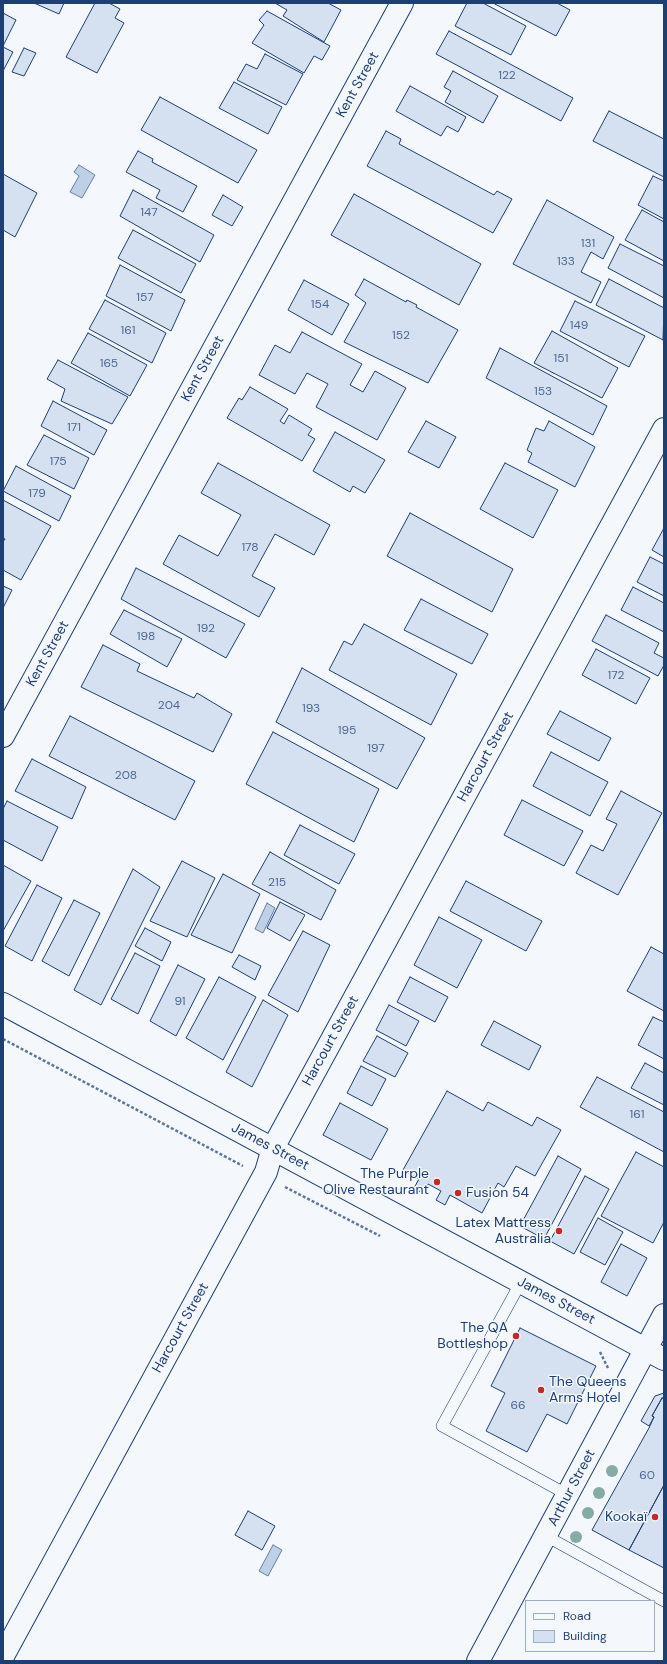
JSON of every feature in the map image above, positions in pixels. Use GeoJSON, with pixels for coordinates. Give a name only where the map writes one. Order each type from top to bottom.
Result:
{"type":"FeatureCollection","features":[{"type":"Feature","properties":{"kind":"street","name":"Kent Street"},"geometry":{"type":"LineString","coordinates":[[3,736],[402,3]]}},
{"type":"Feature","properties":{"kind":"street","name":"Harcourt Street"},"geometry":{"type":"LineString","coordinates":[[3,1656],[264,1177],[273,1148],[664,429]]}},
{"type":"Feature","properties":{"kind":"street","name":"James Street"},"geometry":{"type":"LineString","coordinates":[[3,1004],[655,1354]]}},
{"type":"Feature","properties":{"kind":"street","name":"Arthur Street"},"geometry":{"type":"LineString","coordinates":[[478,1661],[568,1495],[655,1354],[664,1314]]}},
{"type":"Feature","properties":{"kind":"lane"},"geometry":{"type":"LineString","coordinates":[[520,1282],[442,1426],[568,1495]]}},
{"type":"Feature","properties":{"kind":"lane"},"geometry":{"type":"LineString","coordinates":[[546,1536],[664,1601]]}},
{"type":"Feature","properties":{"kind":"path"},"geometry":{"type":"LineString","coordinates":[[3,1039],[264,1177],[384,1237]]}},
{"type":"Feature","properties":{"kind":"path"},"geometry":{"type":"LineString","coordinates":[[598,1348],[608,1368]]}},
{"type":"Feature","properties":{"kind":"water"},"geometry":{"type":"Polygon","coordinates":[[[79,165],[95,175],[82,198],[70,192],[79,176],[74,172],[79,165]]]}},
{"type":"Feature","properties":{"kind":"water"},"geometry":{"type":"Polygon","coordinates":[[[267,903],[275,908],[263,933],[255,929],[267,903]]]}},
{"type":"Feature","properties":{"kind":"water"},"geometry":{"type":"Polygon","coordinates":[[[273,1545],[282,1550],[268,1576],[259,1571],[273,1545]]]}},
{"type":"Feature","properties":{"kind":"building"},"geometry":{"type":"Polygon","coordinates":[[[34,3],[64,3],[59,14],[34,3]]]}},
{"type":"Feature","properties":{"kind":"building"},"geometry":{"type":"Polygon","coordinates":[[[95,3],[109,3],[120,9],[115,18],[124,23],[97,73],[66,57],[95,3]]]}},
{"type":"Feature","properties":{"kind":"building"},"geometry":{"type":"Polygon","coordinates":[[[275,3],[328,3],[341,10],[324,42],[283,16],[287,10],[275,3]]]}},
{"type":"Feature","properties":{"kind":"building"},"geometry":{"type":"Polygon","coordinates":[[[467,3],[483,3],[526,26],[511,55],[455,26],[467,3]]]}},
{"type":"Feature","properties":{"kind":"building"},"geometry":{"type":"Polygon","coordinates":[[[493,3],[557,3],[570,10],[556,36],[493,3]]]}},
{"type":"Feature","properties":{"kind":"building"},"geometry":{"type":"Polygon","coordinates":[[[267,11],[330,46],[322,60],[314,56],[304,73],[252,43],[264,25],[259,20],[267,11]]]}},
{"type":"Feature","properties":{"kind":"building"},"geometry":{"type":"Polygon","coordinates":[[[3,13],[16,20],[3,46],[3,13]]]}},
{"type":"Feature","properties":{"kind":"building"},"geometry":{"type":"Polygon","coordinates":[[[449,31],[573,98],[561,121],[436,54],[449,31]]]}},
{"type":"Feature","properties":{"kind":"building"},"geometry":{"type":"Polygon","coordinates":[[[3,47],[13,52],[3,71],[3,47]]]}},
{"type":"Feature","properties":{"kind":"building"},"geometry":{"type":"Polygon","coordinates":[[[24,48],[36,53],[24,76],[12,72],[24,48]]]}},
{"type":"Feature","properties":{"kind":"building"},"geometry":{"type":"Polygon","coordinates":[[[265,54],[303,74],[286,105],[237,80],[246,64],[257,69],[265,54]]]}},
{"type":"Feature","properties":{"kind":"building"},"geometry":{"type":"Polygon","coordinates":[[[453,71],[498,96],[483,123],[445,102],[451,91],[444,87],[453,71]]]}},
{"type":"Feature","properties":{"kind":"building"},"geometry":{"type":"Polygon","coordinates":[[[234,82],[282,107],[268,134],[219,108],[234,82]]]}},
{"type":"Feature","properties":{"kind":"building"},"geometry":{"type":"Polygon","coordinates":[[[410,86],[466,117],[458,132],[447,126],[441,136],[396,111],[410,86]]]}},
{"type":"Feature","properties":{"kind":"building"},"geometry":{"type":"Polygon","coordinates":[[[160,97],[257,150],[238,183],[141,130],[160,97]]]}},
{"type":"Feature","properties":{"kind":"building"},"geometry":{"type":"Polygon","coordinates":[[[609,111],[664,139],[664,177],[593,141],[609,111]]]}},
{"type":"Feature","properties":{"kind":"building"},"geometry":{"type":"Polygon","coordinates":[[[386,131],[401,139],[399,144],[494,195],[497,191],[512,199],[493,233],[367,166],[386,131]]]}},
{"type":"Feature","properties":{"kind":"building"},"geometry":{"type":"Polygon","coordinates":[[[138,151],[153,159],[152,162],[197,186],[183,212],[156,198],[160,190],[126,172],[138,151]]]}},
{"type":"Feature","properties":{"kind":"building"},"geometry":{"type":"Polygon","coordinates":[[[3,174],[37,193],[15,237],[3,230],[3,174]]]}},
{"type":"Feature","properties":{"kind":"building"},"geometry":{"type":"Polygon","coordinates":[[[653,176],[664,181],[664,219],[638,205],[653,176]]]}},
{"type":"Feature","properties":{"kind":"building"},"geometry":{"type":"Polygon","coordinates":[[[133,190],[214,235],[200,262],[120,216],[133,190]]]}},
{"type":"Feature","properties":{"kind":"building"},"geometry":{"type":"Polygon","coordinates":[[[354,194],[481,264],[459,305],[331,235],[354,194]]]}},
{"type":"Feature","properties":{"kind":"building"},"geometry":{"type":"Polygon","coordinates":[[[223,195],[243,207],[232,226],[212,215],[223,195]]]}},
{"type":"Feature","properties":{"kind":"building"},"geometry":{"type":"Polygon","coordinates":[[[547,200],[614,237],[603,259],[591,252],[581,272],[601,282],[591,303],[513,264],[547,200]]]}},
{"type":"Feature","properties":{"kind":"building"},"geometry":{"type":"Polygon","coordinates":[[[642,210],[664,222],[664,261],[625,240],[642,210]]]}},
{"type":"Feature","properties":{"kind":"building"},"geometry":{"type":"Polygon","coordinates":[[[133,230],[196,264],[181,293],[118,258],[133,230]]]}},
{"type":"Feature","properties":{"kind":"building"},"geometry":{"type":"Polygon","coordinates":[[[620,244],[664,266],[664,298],[608,268],[620,244]]]}},
{"type":"Feature","properties":{"kind":"building"},"geometry":{"type":"Polygon","coordinates":[[[120,265],[185,300],[171,331],[106,296],[120,265]]]}},
{"type":"Feature","properties":{"kind":"building"},"geometry":{"type":"Polygon","coordinates":[[[364,279],[406,302],[407,300],[417,305],[416,307],[458,330],[428,383],[344,342],[366,303],[355,295],[364,279]]]}},
{"type":"Feature","properties":{"kind":"building"},"geometry":{"type":"Polygon","coordinates":[[[609,279],[664,308],[663,340],[596,305],[609,279]]]}},
{"type":"Feature","properties":{"kind":"building"},"geometry":{"type":"Polygon","coordinates":[[[304,280],[349,304],[332,335],[288,310],[304,280]]]}},
{"type":"Feature","properties":{"kind":"building"},"geometry":{"type":"Polygon","coordinates":[[[105,300],[166,333],[152,363],[89,329],[105,300]]]}},
{"type":"Feature","properties":{"kind":"building"},"geometry":{"type":"Polygon","coordinates":[[[575,301],[645,336],[629,367],[560,331],[575,301]]]}},
{"type":"Feature","properties":{"kind":"building"},"geometry":{"type":"Polygon","coordinates":[[[552,331],[618,368],[602,398],[534,363],[552,331]]]}},
{"type":"Feature","properties":{"kind":"building"},"geometry":{"type":"Polygon","coordinates":[[[302,332],[362,364],[350,385],[363,392],[375,371],[406,388],[377,440],[316,407],[328,384],[307,373],[295,394],[259,375],[275,345],[290,353],[302,332]]]}},
{"type":"Feature","properties":{"kind":"building"},"geometry":{"type":"Polygon","coordinates":[[[88,333],[147,365],[130,396],[71,363],[88,333]]]}},
{"type":"Feature","properties":{"kind":"building"},"geometry":{"type":"Polygon","coordinates":[[[500,348],[607,406],[593,435],[486,378],[500,348]]]}},
{"type":"Feature","properties":{"kind":"building"},"geometry":{"type":"Polygon","coordinates":[[[58,360],[128,397],[112,424],[61,401],[65,389],[47,379],[58,360]]]}},
{"type":"Feature","properties":{"kind":"building"},"geometry":{"type":"Polygon","coordinates":[[[250,387],[288,409],[280,421],[284,424],[289,415],[312,429],[308,435],[315,439],[302,461],[227,418],[239,398],[242,400],[250,387]]]}},
{"type":"Feature","properties":{"kind":"building"},"geometry":{"type":"Polygon","coordinates":[[[53,401],[107,430],[94,455],[41,426],[53,401]]]}},
{"type":"Feature","properties":{"kind":"building"},"geometry":{"type":"Polygon","coordinates":[[[426,421],[456,437],[439,468],[408,452],[426,421]]]}},
{"type":"Feature","properties":{"kind":"building"},"geometry":{"type":"Polygon","coordinates":[[[549,421],[595,447],[575,487],[528,462],[532,453],[527,450],[536,428],[544,431],[549,421]]]}},
{"type":"Feature","properties":{"kind":"building"},"geometry":{"type":"Polygon","coordinates":[[[335,432],[385,460],[365,493],[353,486],[350,492],[313,471],[335,432]]]}},
{"type":"Feature","properties":{"kind":"building"},"geometry":{"type":"Polygon","coordinates":[[[44,435],[89,458],[74,489],[27,465],[44,435]]]}},
{"type":"Feature","properties":{"kind":"building"},"geometry":{"type":"Polygon","coordinates":[[[218,463],[330,525],[314,555],[275,534],[252,576],[275,588],[259,617],[163,564],[179,535],[218,556],[241,515],[201,493],[218,463]]]}},
{"type":"Feature","properties":{"kind":"building"},"geometry":{"type":"Polygon","coordinates":[[[505,463],[558,490],[533,538],[480,509],[505,463]]]}},
{"type":"Feature","properties":{"kind":"building"},"geometry":{"type":"Polygon","coordinates":[[[16,466],[71,496],[59,521],[3,491],[16,466]]]}},
{"type":"Feature","properties":{"kind":"building"},"geometry":{"type":"Polygon","coordinates":[[[3,500],[51,526],[21,580],[3,570],[3,542],[5,539],[3,538],[3,500]]]}},
{"type":"Feature","properties":{"kind":"building"},"geometry":{"type":"Polygon","coordinates":[[[410,513],[513,569],[492,612],[387,556],[410,513]]]}},
{"type":"Feature","properties":{"kind":"building"},"geometry":{"type":"Polygon","coordinates":[[[664,528],[664,557],[652,550],[664,528]]]}},
{"type":"Feature","properties":{"kind":"building"},"geometry":{"type":"Polygon","coordinates":[[[650,557],[664,564],[664,596],[637,582],[650,557]]]}},
{"type":"Feature","properties":{"kind":"building"},"geometry":{"type":"Polygon","coordinates":[[[136,568],[245,624],[226,658],[121,599],[136,568]]]}},
{"type":"Feature","properties":{"kind":"building"},"geometry":{"type":"Polygon","coordinates":[[[3,586],[12,590],[3,608],[3,586]]]}},
{"type":"Feature","properties":{"kind":"building"},"geometry":{"type":"Polygon","coordinates":[[[633,587],[664,603],[664,632],[621,610],[633,587]]]}},
{"type":"Feature","properties":{"kind":"building"},"geometry":{"type":"Polygon","coordinates":[[[421,599],[488,634],[472,664],[404,630],[421,599]]]}},
{"type":"Feature","properties":{"kind":"building"},"geometry":{"type":"Polygon","coordinates":[[[124,610],[182,639],[167,667],[110,634],[124,610]]]}},
{"type":"Feature","properties":{"kind":"building"},"geometry":{"type":"Polygon","coordinates":[[[606,615],[659,643],[654,653],[664,658],[664,665],[658,676],[592,641],[606,615]]]}},
{"type":"Feature","properties":{"kind":"building"},"geometry":{"type":"Polygon","coordinates":[[[364,624],[457,674],[431,725],[329,670],[344,641],[352,645],[364,624]]]}},
{"type":"Feature","properties":{"kind":"building"},"geometry":{"type":"Polygon","coordinates":[[[103,645],[140,664],[137,671],[194,698],[197,693],[232,714],[213,752],[81,687],[103,645]]]}},
{"type":"Feature","properties":{"kind":"building"},"geometry":{"type":"Polygon","coordinates":[[[596,649],[650,678],[636,704],[582,675],[596,649]]]}},
{"type":"Feature","properties":{"kind":"building"},"geometry":{"type":"Polygon","coordinates":[[[302,668],[425,738],[397,789],[276,722],[302,668]]]}},
{"type":"Feature","properties":{"kind":"building"},"geometry":{"type":"Polygon","coordinates":[[[560,711],[611,738],[599,761],[547,734],[560,711]]]}},
{"type":"Feature","properties":{"kind":"building"},"geometry":{"type":"Polygon","coordinates":[[[70,716],[195,781],[175,820],[49,756],[70,716]]]}},
{"type":"Feature","properties":{"kind":"building"},"geometry":{"type":"Polygon","coordinates":[[[273,732],[379,789],[354,842],[246,784],[273,732]]]}},
{"type":"Feature","properties":{"kind":"building"},"geometry":{"type":"Polygon","coordinates":[[[551,752],[608,782],[590,816],[533,786],[551,752]]]}},
{"type":"Feature","properties":{"kind":"building"},"geometry":{"type":"Polygon","coordinates":[[[32,759],[86,787],[72,819],[15,791],[32,759]]]}},
{"type":"Feature","properties":{"kind":"building"},"geometry":{"type":"Polygon","coordinates":[[[621,791],[662,813],[618,895],[576,873],[591,845],[603,851],[617,824],[606,819],[621,791]]]}},
{"type":"Feature","properties":{"kind":"building"},"geometry":{"type":"Polygon","coordinates":[[[522,800],[583,831],[564,866],[504,835],[522,800]]]}},
{"type":"Feature","properties":{"kind":"building"},"geometry":{"type":"Polygon","coordinates":[[[7,801],[58,827],[42,861],[3,840],[3,809],[7,801]]]}},
{"type":"Feature","properties":{"kind":"building"},"geometry":{"type":"Polygon","coordinates":[[[300,825],[355,854],[339,884],[284,855],[300,825]]]}},
{"type":"Feature","properties":{"kind":"building"},"geometry":{"type":"Polygon","coordinates":[[[270,852],[336,890],[321,920],[252,884],[270,852]]]}},
{"type":"Feature","properties":{"kind":"building"},"geometry":{"type":"Polygon","coordinates":[[[182,861],[215,878],[187,937],[150,921],[182,861]]]}},
{"type":"Feature","properties":{"kind":"building"},"geometry":{"type":"Polygon","coordinates":[[[3,865],[31,881],[3,931],[3,865]]]}},
{"type":"Feature","properties":{"kind":"building"},"geometry":{"type":"Polygon","coordinates":[[[133,869],[160,887],[101,1005],[74,990],[133,869]]]}},
{"type":"Feature","properties":{"kind":"building"},"geometry":{"type":"Polygon","coordinates":[[[223,874],[260,894],[232,953],[191,935],[223,874]]]}},
{"type":"Feature","properties":{"kind":"building"},"geometry":{"type":"Polygon","coordinates":[[[466,881],[542,921],[526,951],[450,911],[466,881]]]}},
{"type":"Feature","properties":{"kind":"building"},"geometry":{"type":"Polygon","coordinates":[[[37,885],[62,898],[32,961],[5,946],[37,885]]]}},
{"type":"Feature","properties":{"kind":"building"},"geometry":{"type":"Polygon","coordinates":[[[74,900],[100,913],[69,976],[42,961],[74,900]]]}},
{"type":"Feature","properties":{"kind":"building"},"geometry":{"type":"Polygon","coordinates":[[[280,902],[305,915],[290,941],[267,928],[280,902]]]}},
{"type":"Feature","properties":{"kind":"building"},"geometry":{"type":"Polygon","coordinates":[[[439,917],[482,940],[457,988],[414,965],[439,917]]]}},
{"type":"Feature","properties":{"kind":"building"},"geometry":{"type":"Polygon","coordinates":[[[145,928],[171,942],[162,961],[135,946],[145,928]]]}},
{"type":"Feature","properties":{"kind":"building"},"geometry":{"type":"Polygon","coordinates":[[[303,931],[330,945],[298,1012],[268,995],[303,931]]]}},
{"type":"Feature","properties":{"kind":"building"},"geometry":{"type":"Polygon","coordinates":[[[651,947],[664,954],[664,1011],[627,991],[651,947]]]}},
{"type":"Feature","properties":{"kind":"building"},"geometry":{"type":"Polygon","coordinates":[[[135,953],[160,966],[138,1014],[111,999],[135,953]]]}},
{"type":"Feature","properties":{"kind":"building"},"geometry":{"type":"Polygon","coordinates":[[[239,955],[261,966],[255,980],[232,967],[239,955]]]}},
{"type":"Feature","properties":{"kind":"building"},"geometry":{"type":"Polygon","coordinates":[[[178,965],[205,979],[176,1036],[150,1021],[178,965]]]}},
{"type":"Feature","properties":{"kind":"building"},"geometry":{"type":"Polygon","coordinates":[[[219,977],[256,997],[223,1060],[186,1038],[219,977]]]}},
{"type":"Feature","properties":{"kind":"building"},"geometry":{"type":"Polygon","coordinates":[[[410,977],[448,997],[435,1022],[397,1002],[410,977]]]}},
{"type":"Feature","properties":{"kind":"building"},"geometry":{"type":"Polygon","coordinates":[[[263,1000],[288,1015],[252,1087],[226,1072],[263,1000]]]}},
{"type":"Feature","properties":{"kind":"building"},"geometry":{"type":"Polygon","coordinates":[[[389,1005],[419,1021],[406,1046],[376,1030],[389,1005]]]}},
{"type":"Feature","properties":{"kind":"building"},"geometry":{"type":"Polygon","coordinates":[[[653,1017],[664,1022],[664,1059],[638,1045],[653,1017]]]}},
{"type":"Feature","properties":{"kind":"building"},"geometry":{"type":"Polygon","coordinates":[[[494,1021],[541,1046],[529,1070],[481,1045],[494,1021]]]}},
{"type":"Feature","properties":{"kind":"building"},"geometry":{"type":"Polygon","coordinates":[[[377,1036],[408,1053],[395,1077],[363,1061],[377,1036]]]}},
{"type":"Feature","properties":{"kind":"building"},"geometry":{"type":"Polygon","coordinates":[[[645,1063],[664,1073],[664,1105],[631,1088],[645,1063]]]}},
{"type":"Feature","properties":{"kind":"building"},"geometry":{"type":"Polygon","coordinates":[[[361,1066],[386,1079],[372,1106],[347,1093],[361,1066]]]}},
{"type":"Feature","properties":{"kind":"building"},"geometry":{"type":"Polygon","coordinates":[[[597,1077],[664,1112],[664,1152],[580,1107],[597,1077]]]}},
{"type":"Feature","properties":{"kind":"building"},"geometry":{"type":"Polygon","coordinates":[[[447,1091],[483,1111],[488,1102],[532,1126],[537,1117],[561,1130],[535,1176],[516,1166],[504,1187],[498,1183],[482,1213],[450,1195],[445,1205],[436,1200],[441,1191],[428,1184],[422,1193],[414,1188],[419,1179],[403,1170],[447,1091]]]}},
{"type":"Feature","properties":{"kind":"building"},"geometry":{"type":"Polygon","coordinates":[[[340,1103],[388,1129],[371,1160],[323,1135],[340,1103]]]}},
{"type":"Feature","properties":{"kind":"building"},"geometry":{"type":"Polygon","coordinates":[[[636,1152],[664,1167],[664,1222],[653,1243],[601,1216],[636,1152]]]}},
{"type":"Feature","properties":{"kind":"building"},"geometry":{"type":"Polygon","coordinates":[[[558,1156],[581,1169],[544,1239],[520,1226],[558,1156]]]}},
{"type":"Feature","properties":{"kind":"building"},"geometry":{"type":"Polygon","coordinates":[[[585,1176],[609,1189],[574,1254],[550,1241],[585,1176]]]}},
{"type":"Feature","properties":{"kind":"building"},"geometry":{"type":"Polygon","coordinates":[[[598,1218],[623,1232],[605,1265],[580,1252],[598,1218]]]}},
{"type":"Feature","properties":{"kind":"building"},"geometry":{"type":"Polygon","coordinates":[[[621,1244],[647,1258],[627,1296],[601,1282],[621,1244]]]}},
{"type":"Feature","properties":{"kind":"building","name":"The Queens Arms Hotel"},"geometry":{"type":"Polygon","coordinates":[[[520,1328],[596,1366],[567,1424],[547,1414],[527,1452],[486,1431],[505,1393],[491,1386],[520,1328]]]}},
{"type":"Feature","properties":{"kind":"building"},"geometry":{"type":"Polygon","coordinates":[[[664,1393],[664,1399],[662,1398],[652,1416],[654,1417],[649,1426],[641,1421],[655,1396],[664,1393]]]}},
{"type":"Feature","properties":{"kind":"building"},"geometry":{"type":"Polygon","coordinates":[[[662,1398],[664,1399],[664,1485],[629,1550],[592,1530],[649,1428],[654,1417],[652,1416],[662,1398]]]}},
{"type":"Feature","properties":{"kind":"building","name":"Kookaï"},"geometry":{"type":"Polygon","coordinates":[[[664,1485],[664,1568],[629,1550],[664,1485]]]}},
{"type":"Feature","properties":{"kind":"building"},"geometry":{"type":"Polygon","coordinates":[[[248,1511],[275,1526],[262,1550],[235,1535],[248,1511]]]}},
{"type":"Feature","properties":{"kind":"place","name":"The Purple Olive Restaurant"},"geometry":{"type":"Point","coordinates":[437,1182]}},
{"type":"Feature","properties":{"kind":"place","name":"Fusion 54"},"geometry":{"type":"Point","coordinates":[458,1193]}},
{"type":"Feature","properties":{"kind":"place","name":"Latex Mattress Australia"},"geometry":{"type":"Point","coordinates":[559,1231]}},
{"type":"Feature","properties":{"kind":"place","name":"The QA Bottleshop"},"geometry":{"type":"Point","coordinates":[516,1336]}},
{"type":"Feature","properties":{"kind":"place","name":"The Queens Arms Hotel"},"geometry":{"type":"Point","coordinates":[541,1390]}},
{"type":"Feature","properties":{"kind":"place","name":"Kookaï"},"geometry":{"type":"Point","coordinates":[655,1517]}}]}
